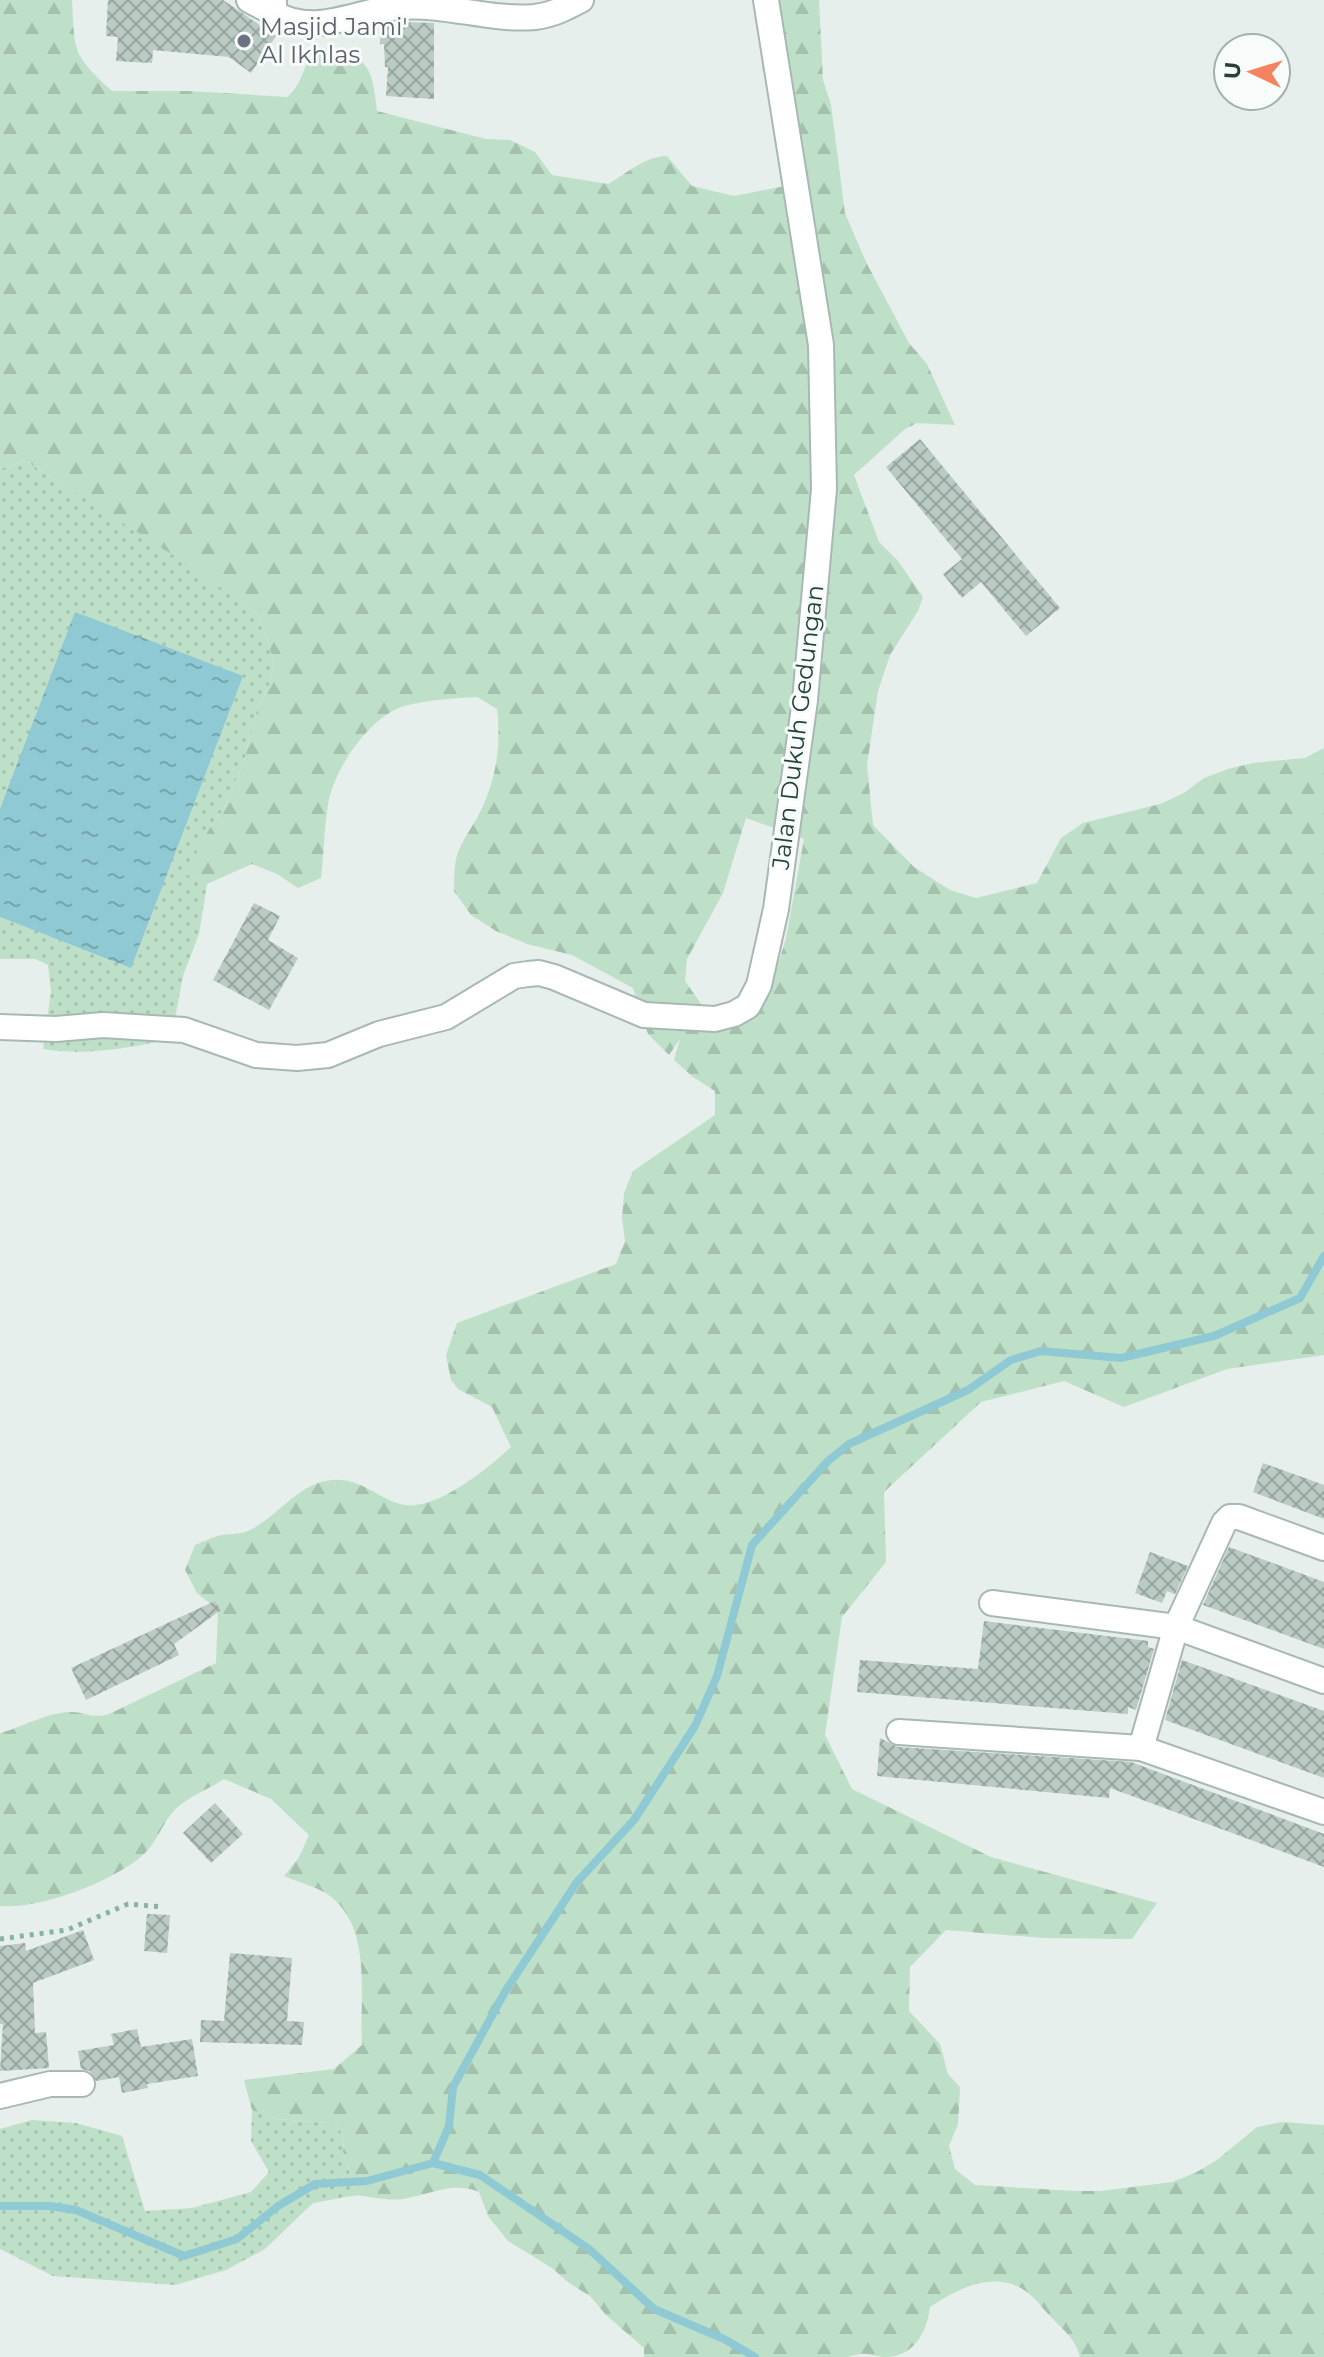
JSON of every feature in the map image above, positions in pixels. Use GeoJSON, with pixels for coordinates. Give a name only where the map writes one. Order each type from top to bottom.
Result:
{"type":"FeatureCollection","features":[{"type":"Feature","properties":{"kind":"street"},"geometry":{"type":"LineString","coordinates":[[249,0],[274,6],[294,23],[321,24],[399,7],[535,17],[559,12],[581,0]]}},
{"type":"Feature","properties":{"kind":"street","name":"Jalan Dukuh Gedungan"},"geometry":{"type":"LineString","coordinates":[[0,1027],[56,1029],[103,1025],[184,1030],[256,1055],[297,1058],[328,1055],[379,1034],[446,1017],[514,976],[528,974],[554,977],[644,1015],[715,1019],[748,1006],[759,985],[776,909],[805,700],[824,489],[821,345],[766,0]]}},
{"type":"Feature","properties":{"kind":"street"},"geometry":{"type":"LineString","coordinates":[[1141,1748],[1176,1627],[1224,1523],[1230,1517],[1239,1517],[1324,1548]]}},
{"type":"Feature","properties":{"kind":"street"},"geometry":{"type":"LineString","coordinates":[[992,1603],[1176,1627],[1324,1681]]}},
{"type":"Feature","properties":{"kind":"street"},"geometry":{"type":"LineString","coordinates":[[899,1732],[1141,1748],[1324,1812]]}},
{"type":"Feature","properties":{"kind":"street"},"geometry":{"type":"LineString","coordinates":[[0,2096],[50,2084],[82,2084]]}},
{"type":"Feature","properties":{"kind":"path"},"geometry":{"type":"LineString","coordinates":[[0,1939],[67,1930],[128,1904],[163,1907]]}},
{"type":"Feature","properties":{"kind":"green space"},"geometry":{"type":"Polygon","coordinates":[[[0,0],[72,0],[78,52],[89,69],[112,91],[189,91],[287,97],[318,47],[347,54],[364,64],[372,81],[377,111],[486,139],[510,140],[535,152],[552,175],[608,184],[643,162],[667,156],[692,186],[734,196],[785,186],[773,97],[762,68],[765,0],[819,0],[823,80],[831,105],[845,213],[866,262],[909,343],[927,364],[955,425],[917,423],[905,429],[854,475],[879,542],[898,561],[923,597],[918,611],[890,655],[878,691],[867,765],[873,825],[914,867],[950,890],[976,898],[1037,883],[1061,838],[1083,823],[1160,804],[1184,793],[1204,778],[1228,769],[1253,763],[1305,758],[1324,748],[1324,1355],[1227,1369],[1124,1407],[1064,1381],[981,1402],[884,1492],[886,1562],[842,1617],[825,1735],[852,1789],[991,1857],[1157,1903],[1132,1939],[1044,1938],[946,1930],[910,1967],[909,2011],[940,2044],[948,2074],[960,2087],[958,2124],[949,2146],[955,2169],[975,2185],[1101,2191],[1172,2182],[1195,2173],[1217,2160],[1257,2127],[1282,2122],[1324,2125],[1324,2357],[1080,2357],[1068,2335],[1032,2296],[1012,2284],[988,2282],[963,2288],[930,2307],[926,2325],[917,2341],[904,2353],[895,2356],[644,2357],[644,2348],[606,2315],[590,2296],[508,2241],[488,2216],[479,2192],[450,2188],[397,2199],[357,2195],[339,2128],[327,2123],[278,2119],[252,2110],[244,2080],[334,2069],[362,2045],[361,1965],[353,1926],[344,1910],[330,1896],[284,1876],[299,1857],[309,1835],[271,1799],[224,1779],[177,1808],[148,1850],[115,1874],[55,1898],[0,1906],[0,1733],[61,1713],[109,1714],[216,1663],[218,1610],[197,1593],[185,1570],[195,1545],[218,1536],[248,1531],[298,1494],[331,1480],[359,1484],[400,1504],[428,1502],[459,1487],[511,1447],[492,1407],[458,1389],[451,1380],[446,1355],[457,1323],[616,1264],[625,1241],[622,1218],[624,1193],[633,1171],[715,1115],[715,1091],[674,1060],[680,1039],[669,1055],[648,1034],[633,988],[572,955],[527,944],[496,931],[471,915],[454,891],[458,852],[479,815],[497,760],[497,709],[477,697],[404,706],[378,721],[366,733],[345,761],[331,791],[321,878],[298,888],[277,874],[252,864],[207,884],[185,874],[224,808],[244,761],[257,710],[269,686],[274,663],[255,612],[187,564],[26,461],[0,469],[0,0]],[[746,818],[723,893],[687,959],[685,981],[718,1028],[746,1020],[772,985],[786,938],[804,839],[746,818]]]}},
{"type":"Feature","properties":{"kind":"green space"},"geometry":{"type":"Polygon","coordinates":[[[26,461],[187,563],[255,612],[274,663],[269,686],[257,710],[244,761],[224,808],[209,829],[186,874],[207,884],[199,934],[183,976],[171,1039],[91,1051],[43,1049],[51,991],[48,965],[35,959],[0,959],[0,917],[131,967],[0,809],[0,469],[26,461]]]}},
{"type":"Feature","properties":{"kind":"green space"},"geometry":{"type":"Polygon","coordinates":[[[252,2110],[278,2119],[327,2123],[339,2128],[357,2195],[313,2203],[265,2249],[226,2270],[175,2285],[53,2276],[0,2249],[0,2129],[32,2120],[76,2123],[122,2136],[145,2211],[192,2208],[251,2192],[269,2172],[251,2141],[252,2110]]]}},
{"type":"Feature","properties":{"kind":"water"},"geometry":{"type":"Polygon","coordinates":[[[75,612],[243,676],[131,968],[0,917],[0,809],[75,612]]]}},
{"type":"Feature","properties":{"kind":"building"},"geometry":{"type":"Polygon","coordinates":[[[108,0],[223,0],[276,36],[251,73],[229,57],[153,50],[152,63],[116,61],[118,37],[106,36],[108,0]]]}},
{"type":"Feature","properties":{"kind":"building"},"geometry":{"type":"Polygon","coordinates":[[[401,22],[434,23],[434,99],[386,96],[388,67],[385,67],[384,44],[380,44],[380,26],[401,22]]]}},
{"type":"Feature","properties":{"kind":"building"},"geometry":{"type":"Polygon","coordinates":[[[920,439],[1060,608],[1026,636],[981,582],[962,598],[943,574],[962,559],[886,467],[920,439]]]}},
{"type":"Feature","properties":{"kind":"building"},"geometry":{"type":"Polygon","coordinates":[[[254,903],[280,916],[268,940],[298,958],[269,1010],[213,980],[254,903]]]}},
{"type":"Feature","properties":{"kind":"building"},"geometry":{"type":"Polygon","coordinates":[[[1263,1463],[1324,1485],[1324,1519],[1253,1492],[1263,1463]]]}},
{"type":"Feature","properties":{"kind":"building"},"geometry":{"type":"Polygon","coordinates":[[[1229,1547],[1324,1582],[1324,1649],[1203,1605],[1229,1547]]]}},
{"type":"Feature","properties":{"kind":"building"},"geometry":{"type":"Polygon","coordinates":[[[1150,1552],[1188,1566],[1175,1594],[1167,1591],[1162,1603],[1135,1593],[1150,1552]]]}},
{"type":"Feature","properties":{"kind":"building"},"geometry":{"type":"Polygon","coordinates":[[[215,1601],[221,1610],[174,1644],[179,1655],[86,1700],[71,1668],[215,1601]]]}},
{"type":"Feature","properties":{"kind":"building"},"geometry":{"type":"Polygon","coordinates":[[[984,1621],[1148,1641],[1148,1647],[1154,1649],[1136,1710],[1128,1707],[1128,1714],[857,1692],[860,1660],[978,1669],[984,1621]]]}},
{"type":"Feature","properties":{"kind":"building"},"geometry":{"type":"Polygon","coordinates":[[[1182,1660],[1324,1711],[1324,1778],[1165,1720],[1182,1660]]]}},
{"type":"Feature","properties":{"kind":"building"},"geometry":{"type":"Polygon","coordinates":[[[880,1738],[898,1747],[1131,1762],[1324,1834],[1324,1867],[1110,1788],[1109,1798],[877,1776],[880,1738]]]}},
{"type":"Feature","properties":{"kind":"building"},"geometry":{"type":"Polygon","coordinates":[[[215,1803],[243,1834],[211,1863],[183,1833],[215,1803]]]}},
{"type":"Feature","properties":{"kind":"building"},"geometry":{"type":"Polygon","coordinates":[[[147,1914],[170,1915],[167,1953],[144,1951],[147,1914]]]}},
{"type":"Feature","properties":{"kind":"building"},"geometry":{"type":"Polygon","coordinates":[[[83,1930],[94,1960],[33,1983],[35,2033],[46,2032],[49,2068],[0,2071],[3,2024],[0,2024],[0,1946],[25,1943],[26,1951],[83,1930]]]}},
{"type":"Feature","properties":{"kind":"building"},"geometry":{"type":"Polygon","coordinates":[[[230,1953],[292,1958],[287,2021],[304,2022],[302,2045],[200,2042],[201,2020],[224,2021],[230,1953]]]}},
{"type":"Feature","properties":{"kind":"building"},"geometry":{"type":"Polygon","coordinates":[[[137,2029],[141,2047],[192,2039],[198,2076],[147,2084],[148,2088],[122,2093],[119,2077],[96,2081],[90,2071],[81,2069],[78,2051],[114,2045],[111,2034],[137,2029]]]}},
{"type":"Feature","properties":{"kind":"waterway"},"geometry":{"type":"LineString","coordinates":[[433,2163],[449,2126],[453,2087],[506,1990],[577,1882],[634,1820],[695,1726],[717,1676],[752,1545],[828,1461],[849,1444],[968,1390],[1011,1360],[1041,1351],[1121,1358],[1214,1336],[1300,1298],[1324,1256]]}},
{"type":"Feature","properties":{"kind":"waterway"},"geometry":{"type":"LineString","coordinates":[[433,2163],[480,2175],[589,2249],[654,2309],[724,2339],[755,2357]]}},
{"type":"Feature","properties":{"kind":"waterway"},"geometry":{"type":"LineString","coordinates":[[0,2206],[50,2206],[76,2210],[184,2256],[237,2239],[278,2206],[315,2184],[367,2181],[433,2163]]}},
{"type":"Feature","properties":{"kind":"place","name":"Masjid Jami' Al Ikhlas"},"geometry":{"type":"Point","coordinates":[244,41]}}]}
